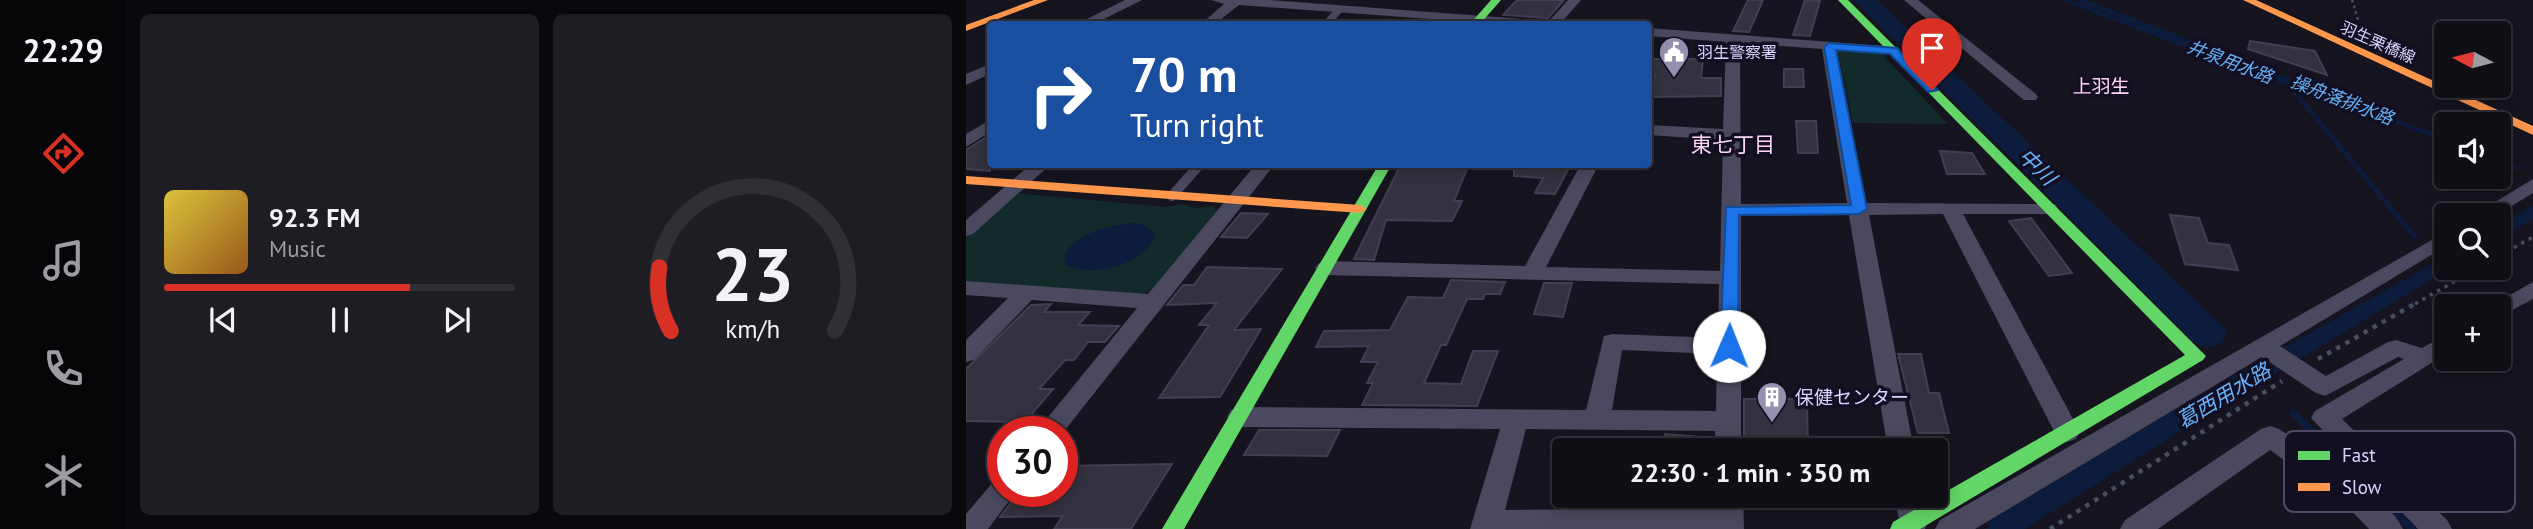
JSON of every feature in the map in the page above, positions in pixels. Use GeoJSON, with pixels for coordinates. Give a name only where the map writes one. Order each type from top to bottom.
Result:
{"type":"FeatureCollection","features":[{"type":"Feature","properties":{"kind":"street"},"geometry":{"type":"LineString","coordinates":[[966,28],[1043,0]]}},
{"type":"Feature","properties":{"kind":"street"},"geometry":{"type":"LineString","coordinates":[[1090,21],[1136,0]]}},
{"type":"Feature","properties":{"kind":"street"},"geometry":{"type":"LineString","coordinates":[[1217,0],[1317,4],[1339,10],[1467,21]]}},
{"type":"Feature","properties":{"kind":"street"},"geometry":{"type":"LineString","coordinates":[[1381,21],[1405,0]]}},
{"type":"Feature","properties":{"kind":"street"},"geometry":{"type":"LineString","coordinates":[[1478,21],[1496,0]]}},
{"type":"Feature","properties":{"kind":"street"},"geometry":{"type":"LineString","coordinates":[[1556,21],[1575,0]]}},
{"type":"Feature","properties":{"kind":"street"},"geometry":{"type":"LineString","coordinates":[[1843,0],[2197,356],[2067,432],[1908,516]]}},
{"type":"Feature","properties":{"kind":"street"},"geometry":{"type":"LineString","coordinates":[[1910,0],[2030,97]]}},
{"type":"Feature","properties":{"kind":"street","name":"羽生栗橋線"},"geometry":{"type":"LineString","coordinates":[[2248,0],[2533,131]]}},
{"type":"Feature","properties":{"kind":"street","name":"羽生栗橋線"},"geometry":{"type":"LineString","coordinates":[[2263,0],[2434,78]]}},
{"type":"Feature","properties":{"kind":"street"},"geometry":{"type":"LineString","coordinates":[[1211,21],[1237,1]]}},
{"type":"Feature","properties":{"kind":"street"},"geometry":{"type":"LineString","coordinates":[[1652,32],[1893,51]]}},
{"type":"Feature","properties":{"kind":"street"},"geometry":{"type":"LineString","coordinates":[[1728,438],[1733,39]]}},
{"type":"Feature","properties":{"kind":"street"},"geometry":{"type":"LineString","coordinates":[[1829,47],[1899,438]]}},
{"type":"Feature","properties":{"kind":"street"},"geometry":{"type":"LineString","coordinates":[[966,80],[987,70]]}},
{"type":"Feature","properties":{"kind":"street","name":"羽生栗橋線"},"geometry":{"type":"LineString","coordinates":[[2479,98],[2533,122]]}},
{"type":"Feature","properties":{"kind":"street"},"geometry":{"type":"LineString","coordinates":[[966,142],[987,127]]}},
{"type":"Feature","properties":{"kind":"street"},"geometry":{"type":"LineString","coordinates":[[1652,130],[1731,135]]}},
{"type":"Feature","properties":{"kind":"street"},"geometry":{"type":"LineString","coordinates":[[966,230],[1038,168]]}},
{"type":"Feature","properties":{"kind":"street"},"geometry":{"type":"LineString","coordinates":[[1062,416],[1263,168]]}},
{"type":"Feature","properties":{"kind":"street"},"geometry":{"type":"LineString","coordinates":[[1173,529],[1384,168]]}},
{"type":"Feature","properties":{"kind":"street"},"geometry":{"type":"LineString","coordinates":[[1533,272],[1588,168]]}},
{"type":"Feature","properties":{"kind":"street"},"geometry":{"type":"LineString","coordinates":[[966,180],[1360,209]]}},
{"type":"Feature","properties":{"kind":"street"},"geometry":{"type":"LineString","coordinates":[[2504,203],[2533,185]]}},
{"type":"Feature","properties":{"kind":"street"},"geometry":{"type":"LineString","coordinates":[[1732,210],[2048,208]]}},
{"type":"Feature","properties":{"kind":"street"},"geometry":{"type":"LineString","coordinates":[[1950,209],[2067,432]]}},
{"type":"Feature","properties":{"kind":"street"},"geometry":{"type":"LineString","coordinates":[[1950,529],[2434,245]]}},
{"type":"Feature","properties":{"kind":"street"},"geometry":{"type":"LineString","coordinates":[[1326,268],[1730,278]]}},
{"type":"Feature","properties":{"kind":"street"},"geometry":{"type":"LineString","coordinates":[[966,288],[1154,302]]}},
{"type":"Feature","properties":{"kind":"street"},"geometry":{"type":"LineString","coordinates":[[2511,303],[2532,291]]}},
{"type":"Feature","properties":{"kind":"street"},"geometry":{"type":"LineString","coordinates":[[966,354],[1027,292]]}},
{"type":"Feature","properties":{"kind":"street"},"geometry":{"type":"LineString","coordinates":[[1597,420],[1612,342],[1729,346]]}},
{"type":"Feature","properties":{"kind":"street"},"geometry":{"type":"LineString","coordinates":[[2264,347],[2325,387],[2396,348],[2434,350]]}},
{"type":"Feature","properties":{"kind":"street"},"geometry":{"type":"LineString","coordinates":[[2337,431],[2324,418],[2434,351]]}},
{"type":"Feature","properties":{"kind":"street"},"geometry":{"type":"LineString","coordinates":[[1240,417],[1728,421]]}},
{"type":"Feature","properties":{"kind":"street"},"geometry":{"type":"LineString","coordinates":[[1516,419],[1486,525],[1729,515]]}},
{"type":"Feature","properties":{"kind":"street"},"geometry":{"type":"LineString","coordinates":[[2150,525],[2270,436],[2284,446]]}},
{"type":"Feature","properties":{"kind":"street"},"geometry":{"type":"LineString","coordinates":[[971,529],[989,507]]}},
{"type":"Feature","properties":{"kind":"street"},"geometry":{"type":"LineString","coordinates":[[2371,512],[2388,529]]}},
{"type":"Feature","properties":{"kind":"street"},"geometry":{"type":"LineString","coordinates":[[2420,512],[2437,529]]}},
{"type":"Feature","properties":{"kind":"lane"},"geometry":{"type":"LineString","coordinates":[[1329,21],[1339,10]]}},
{"type":"Feature","properties":{"kind":"lane"},"geometry":{"type":"LineString","coordinates":[[1172,196],[1196,168]]}},
{"type":"Feature","properties":{"kind":"path"},"geometry":{"type":"LineString","coordinates":[[2352,0],[2367,48]]}},
{"type":"Feature","properties":{"kind":"path"},"geometry":{"type":"LineString","coordinates":[[2511,249],[2533,237]]}},
{"type":"Feature","properties":{"kind":"path"},"geometry":{"type":"LineString","coordinates":[[2050,529],[2300,370],[2458,280]]}},
{"type":"Feature","properties":{"kind":"green space"},"geometry":{"type":"Polygon","coordinates":[[[1838,51],[1881,53],[1948,124],[1853,123],[1838,51]]]}},
{"type":"Feature","properties":{"kind":"green space"},"geometry":{"type":"Polygon","coordinates":[[[1013,193],[1167,207],[1183,204],[1194,208],[1214,206],[1217,211],[1157,288],[1134,297],[966,284],[966,236],[1013,193]]]}},
{"type":"Feature","properties":{"kind":"water"},"geometry":{"type":"Polygon","coordinates":[[[1132,223],[1143,224],[1155,233],[1142,253],[1130,261],[1117,266],[1088,270],[1065,264],[1065,254],[1078,239],[1100,229],[1132,223]]]}},
{"type":"Feature","properties":{"kind":"building"},"geometry":{"type":"Polygon","coordinates":[[[1517,0],[1564,0],[1548,18],[1503,15],[1517,0]]]}},
{"type":"Feature","properties":{"kind":"building"},"geometry":{"type":"Polygon","coordinates":[[[1748,0],[1763,0],[1749,32],[1733,31],[1748,0]]]}},
{"type":"Feature","properties":{"kind":"building"},"geometry":{"type":"Polygon","coordinates":[[[1805,0],[1820,1],[1810,36],[1793,35],[1805,0]]]}},
{"type":"Feature","properties":{"kind":"building"},"geometry":{"type":"Polygon","coordinates":[[[2250,41],[2315,51],[2327,75],[2248,49],[2250,41]]]}},
{"type":"Feature","properties":{"kind":"building"},"geometry":{"type":"Polygon","coordinates":[[[1652,59],[1703,59],[1701,78],[1721,78],[1721,96],[1652,97],[1655,75],[1652,75],[1652,59]]]}},
{"type":"Feature","properties":{"kind":"building"},"geometry":{"type":"Polygon","coordinates":[[[1784,69],[1803,69],[1804,87],[1784,87],[1784,69]]]}},
{"type":"Feature","properties":{"kind":"building"},"geometry":{"type":"Polygon","coordinates":[[[1796,121],[1816,121],[1818,153],[1798,153],[1796,121]]]}},
{"type":"Feature","properties":{"kind":"building"},"geometry":{"type":"Polygon","coordinates":[[[987,137],[987,168],[990,168],[990,171],[966,169],[966,150],[987,137]]]}},
{"type":"Feature","properties":{"kind":"building"},"geometry":{"type":"Polygon","coordinates":[[[1940,151],[1972,153],[1985,174],[1947,174],[1940,151]]]}},
{"type":"Feature","properties":{"kind":"building"},"geometry":{"type":"Polygon","coordinates":[[[1399,168],[1467,168],[1454,201],[1462,201],[1452,221],[1386,220],[1374,260],[1354,259],[1399,168]]]}},
{"type":"Feature","properties":{"kind":"building"},"geometry":{"type":"Polygon","coordinates":[[[1514,168],[1569,168],[1555,194],[1535,193],[1543,178],[1514,176],[1514,168]]]}},
{"type":"Feature","properties":{"kind":"building"},"geometry":{"type":"Polygon","coordinates":[[[1241,213],[1268,214],[1247,238],[1221,237],[1241,213]]]}},
{"type":"Feature","properties":{"kind":"building"},"geometry":{"type":"Polygon","coordinates":[[[2170,215],[2199,218],[2208,243],[2229,245],[2238,270],[2185,264],[2170,215]]]}},
{"type":"Feature","properties":{"kind":"building"},"geometry":{"type":"Polygon","coordinates":[[[2031,218],[2072,273],[2049,276],[2009,221],[2031,218]]]}},
{"type":"Feature","properties":{"kind":"building"},"geometry":{"type":"Polygon","coordinates":[[[1207,267],[1282,269],[1234,330],[1261,329],[1220,397],[1159,398],[1209,325],[1199,325],[1217,303],[1167,305],[1183,285],[1194,285],[1207,267]]]}},
{"type":"Feature","properties":{"kind":"building"},"geometry":{"type":"Polygon","coordinates":[[[1451,280],[1505,282],[1500,294],[1485,294],[1483,299],[1467,299],[1446,345],[1441,345],[1424,383],[1461,384],[1473,351],[1498,351],[1477,406],[1362,405],[1373,383],[1367,383],[1378,362],[1361,362],[1369,346],[1316,347],[1324,331],[1390,330],[1408,297],[1443,298],[1451,280]]]}},
{"type":"Feature","properties":{"kind":"building"},"geometry":{"type":"Polygon","coordinates":[[[1544,283],[1572,283],[1563,317],[1534,314],[1544,283]]]}},
{"type":"Feature","properties":{"kind":"building"},"geometry":{"type":"Polygon","coordinates":[[[1051,304],[1044,312],[1090,312],[1078,325],[1119,326],[1105,342],[1088,342],[1074,360],[1065,360],[1039,389],[1053,389],[1030,416],[987,416],[987,421],[966,421],[966,369],[1031,305],[1051,304]]]}},
{"type":"Feature","properties":{"kind":"building"},"geometry":{"type":"Polygon","coordinates":[[[1898,354],[1921,354],[1929,393],[1939,393],[1949,433],[1918,433],[1898,354]]]}},
{"type":"Feature","properties":{"kind":"building","name":"保健センター"},"geometry":{"type":"Polygon","coordinates":[[[1744,399],[1807,399],[1808,438],[1744,438],[1744,399]]]}},
{"type":"Feature","properties":{"kind":"building"},"geometry":{"type":"Polygon","coordinates":[[[1259,430],[1340,430],[1327,456],[1244,455],[1259,430]]]}},
{"type":"Feature","properties":{"kind":"building"},"geometry":{"type":"Polygon","coordinates":[[[1665,434],[1712,438],[1664,438],[1665,434]]]}},
{"type":"Feature","properties":{"kind":"building"},"geometry":{"type":"Polygon","coordinates":[[[1172,464],[1131,529],[1054,529],[1063,516],[1000,517],[1008,507],[1078,507],[1078,466],[1172,464]]]}},
{"type":"Feature","properties":{"kind":"waterway","name":"中川"},"geometry":{"type":"LineString","coordinates":[[1865,0],[2208,334]]}},
{"type":"Feature","properties":{"kind":"waterway","name":"井泉用水路"},"geometry":{"type":"LineString","coordinates":[[2065,0],[2288,84],[2328,132]]}},
{"type":"Feature","properties":{"kind":"waterway","name":"操舟落排水路"},"geometry":{"type":"LineString","coordinates":[[2080,0],[2425,132]]}},
{"type":"Feature","properties":{"kind":"waterway","name":"井泉用水路"},"geometry":{"type":"LineString","coordinates":[[2326,130],[2415,237]]}},
{"type":"Feature","properties":{"kind":"waterway","name":"操舟落排水路"},"geometry":{"type":"LineString","coordinates":[[2420,130],[2434,135]]}},
{"type":"Feature","properties":{"kind":"waterway","name":"操舟落排水路"},"geometry":{"type":"LineString","coordinates":[[2511,166],[2516,168]]}},
{"type":"Feature","properties":{"kind":"waterway","name":"葛西用水路"},"geometry":{"type":"LineString","coordinates":[[2511,225],[2533,212]]}},
{"type":"Feature","properties":{"kind":"waterway","name":"葛西用水路"},"geometry":{"type":"LineString","coordinates":[[2001,529],[2193,411],[2434,269]]}},
{"type":"Feature","properties":{"kind":"waterway"},"geometry":{"type":"LineString","coordinates":[[2293,413],[2311,431]]}},
{"type":"Feature","properties":{"kind":"waterway"},"geometry":{"type":"LineString","coordinates":[[2395,512],[2412,529]]}},
{"type":"Feature","properties":{"kind":"traffic: fast"},"geometry":{"type":"LineString","coordinates":[[1478,21],[1496,0]]}},
{"type":"Feature","properties":{"kind":"traffic: fast"},"geometry":{"type":"LineString","coordinates":[[1843,0],[2197,356],[1901,529]]}},
{"type":"Feature","properties":{"kind":"traffic: fast"},"geometry":{"type":"LineString","coordinates":[[1173,529],[1384,168]]}},
{"type":"Feature","properties":{"kind":"traffic: slow"},"geometry":{"type":"LineString","coordinates":[[966,28],[1043,0]]}},
{"type":"Feature","properties":{"kind":"traffic: slow"},"geometry":{"type":"LineString","coordinates":[[2248,0],[2533,131]]}},
{"type":"Feature","properties":{"kind":"traffic: slow"},"geometry":{"type":"LineString","coordinates":[[966,180],[1360,209]]}},
{"type":"Feature","properties":{"kind":"place","name":"羽生警察署"},"geometry":{"type":"Point","coordinates":[1674,79]}},
{"type":"Feature","properties":{"kind":"place","name":"保健センター"},"geometry":{"type":"Point","coordinates":[1772,424]}},
{"type":"Feature","properties":{"kind":"district","name":"上羽生"},"geometry":{"type":"Point","coordinates":[2101,86]}},
{"type":"Feature","properties":{"kind":"district","name":"東七丁目"},"geometry":{"type":"Point","coordinates":[1733,145]}},
{"type":"Feature","properties":{"kind":"route"},"geometry":{"type":"LineString","coordinates":[[1729,346],[1732,210],[1859,209],[1829,47],[1893,51],[1932,90]]}}]}
